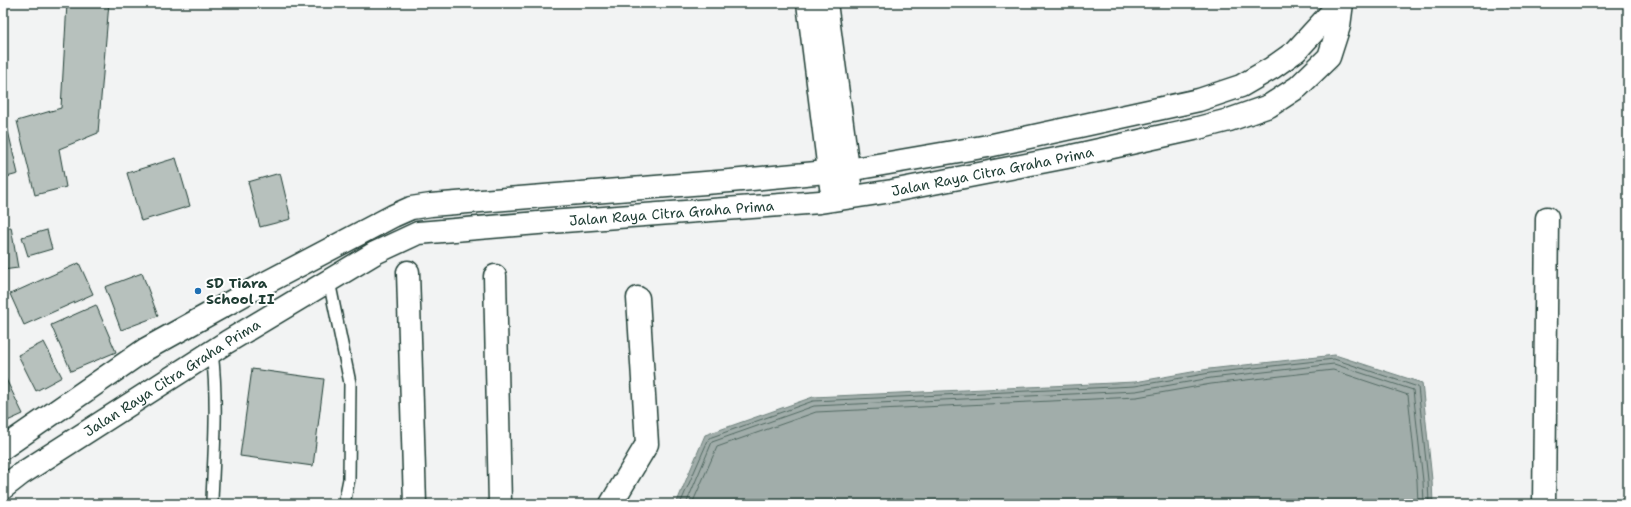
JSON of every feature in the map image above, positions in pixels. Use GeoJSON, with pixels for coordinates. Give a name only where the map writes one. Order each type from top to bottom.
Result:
{"type":"FeatureCollection","features":[{"type":"Feature","properties":{"kind":"street"},"geometry":{"type":"LineString","coordinates":[[808,3],[839,171]]}},
{"type":"Feature","properties":{"kind":"street"},"geometry":{"type":"LineString","coordinates":[[826,3],[842,199]]}},
{"type":"Feature","properties":{"kind":"street","name":"Jalan Raya Citra Graha Prima"},"geometry":{"type":"LineString","coordinates":[[3,448],[146,349],[256,288],[411,208],[439,204],[839,171],[988,146],[1199,100],[1241,86],[1272,68],[1296,50],[1341,3]]}},
{"type":"Feature","properties":{"kind":"street","name":"Jalan Raya Citra Graha Prima"},"geometry":{"type":"LineString","coordinates":[[3,488],[21,474],[273,314],[375,253],[418,233],[842,199],[952,180],[1142,141],[1229,120],[1269,106],[1298,87],[1329,57],[1339,26],[1341,3]]}},
{"type":"Feature","properties":{"kind":"street"},"geometry":{"type":"LineString","coordinates":[[1544,504],[1547,218]]}},
{"type":"Feature","properties":{"kind":"street"},"geometry":{"type":"LineString","coordinates":[[408,272],[415,504]]}},
{"type":"Feature","properties":{"kind":"street"},"geometry":{"type":"LineString","coordinates":[[495,276],[500,504]]}},
{"type":"Feature","properties":{"kind":"street"},"geometry":{"type":"LineString","coordinates":[[256,288],[273,314]]}},
{"type":"Feature","properties":{"kind":"street"},"geometry":{"type":"LineString","coordinates":[[611,504],[647,444],[638,298]]}},
{"type":"Feature","properties":{"kind":"lane"},"geometry":{"type":"LineString","coordinates":[[329,281],[350,383],[349,480],[344,504]]}},
{"type":"Feature","properties":{"kind":"lane"},"geometry":{"type":"LineString","coordinates":[[212,352],[215,431],[212,500]]}},
{"type":"Feature","properties":{"kind":"water"},"geometry":{"type":"Polygon","coordinates":[[[1335,355],[1422,383],[1433,504],[676,504],[705,435],[813,397],[1135,382],[1209,369],[1335,355]]]}},
{"type":"Feature","properties":{"kind":"building"},"geometry":{"type":"Polygon","coordinates":[[[67,3],[109,3],[98,133],[59,149],[66,187],[35,195],[17,121],[61,108],[67,3]]]}},
{"type":"Feature","properties":{"kind":"building"},"geometry":{"type":"Polygon","coordinates":[[[3,109],[18,174],[3,178],[3,109]]]}},
{"type":"Feature","properties":{"kind":"building"},"geometry":{"type":"Polygon","coordinates":[[[176,158],[190,206],[141,221],[127,173],[176,158]]]}},
{"type":"Feature","properties":{"kind":"building"},"geometry":{"type":"Polygon","coordinates":[[[280,173],[291,219],[260,227],[248,182],[280,173]]]}},
{"type":"Feature","properties":{"kind":"building"},"geometry":{"type":"Polygon","coordinates":[[[11,227],[18,268],[3,270],[3,228],[11,227]]]}},
{"type":"Feature","properties":{"kind":"building"},"geometry":{"type":"Polygon","coordinates":[[[47,230],[52,249],[28,256],[22,237],[47,230]]]}},
{"type":"Feature","properties":{"kind":"building"},"geometry":{"type":"Polygon","coordinates":[[[79,263],[93,294],[24,325],[10,294],[79,263]]]}},
{"type":"Feature","properties":{"kind":"building"},"geometry":{"type":"Polygon","coordinates":[[[142,273],[158,316],[121,330],[105,287],[142,273]]]}},
{"type":"Feature","properties":{"kind":"building"},"geometry":{"type":"Polygon","coordinates":[[[96,305],[116,352],[71,371],[51,325],[96,305]]]}},
{"type":"Feature","properties":{"kind":"building"},"geometry":{"type":"Polygon","coordinates":[[[44,342],[62,377],[36,391],[18,355],[44,342]]]}},
{"type":"Feature","properties":{"kind":"building"},"geometry":{"type":"Polygon","coordinates":[[[252,369],[324,379],[313,466],[240,456],[252,369]]]}},
{"type":"Feature","properties":{"kind":"building"},"geometry":{"type":"Polygon","coordinates":[[[3,373],[23,414],[3,423],[3,373]]]}},
{"type":"Feature","properties":{"kind":"place","name":"SD Tiara School II"},"geometry":{"type":"Point","coordinates":[198,291]}}]}
